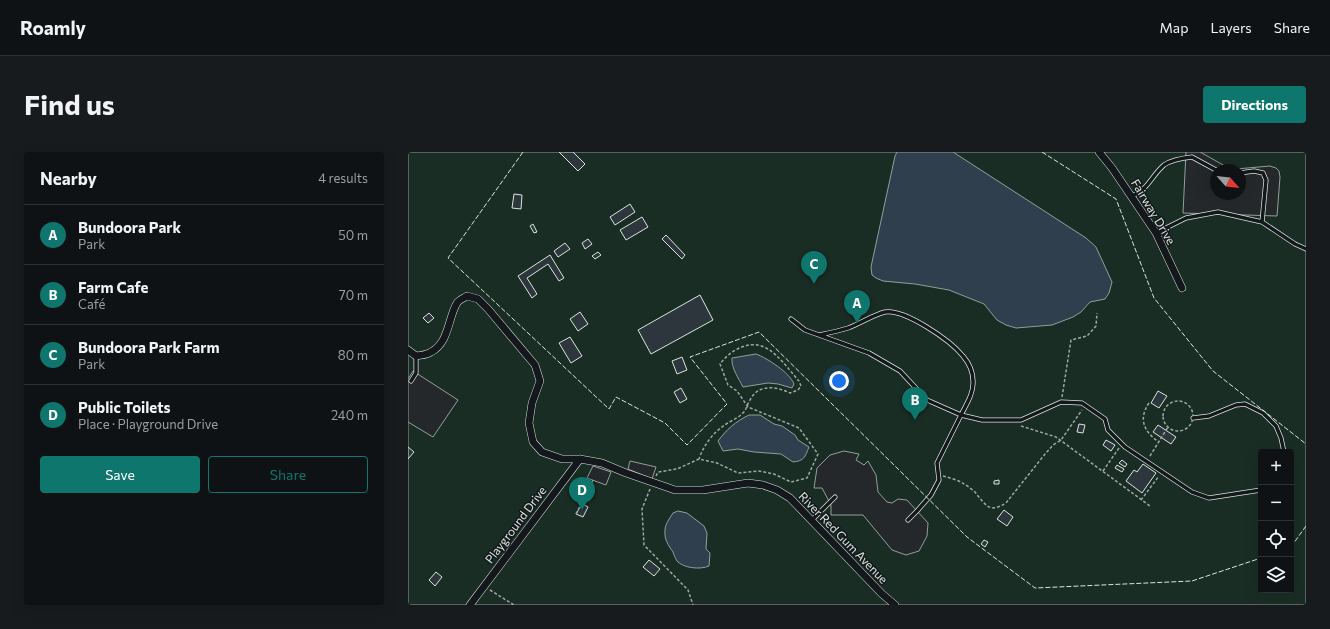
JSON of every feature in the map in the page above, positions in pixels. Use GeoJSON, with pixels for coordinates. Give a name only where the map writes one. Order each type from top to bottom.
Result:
{"type":"FeatureCollection","features":[{"type":"Feature","properties":{"kind":"street","name":"Fairway Drive"},"geometry":{"type":"LineString","coordinates":[[1098,152],[1112,168],[1156,233],[1182,288]]}},
{"type":"Feature","properties":{"kind":"street","name":"River Red Gum Avenue"},"geometry":{"type":"LineString","coordinates":[[416,356],[432,352],[441,344],[448,331],[452,315],[458,302],[467,296],[478,299],[534,365],[540,381],[532,403],[529,423],[532,442],[542,452],[562,459],[580,459],[602,463],[652,483],[675,490],[703,490],[748,483],[763,485],[777,490],[790,498],[882,594],[895,605]]}},
{"type":"Feature","properties":{"kind":"street"},"geometry":{"type":"LineString","coordinates":[[408,350],[416,356]]}},
{"type":"Feature","properties":{"kind":"street","name":"Playground Drive"},"geometry":{"type":"LineString","coordinates":[[470,605],[580,459]]}},
{"type":"Feature","properties":{"kind":"lane"},"geometry":{"type":"LineString","coordinates":[[1132,196],[1140,193],[1165,165],[1181,159],[1192,157],[1210,167]]}},
{"type":"Feature","properties":{"kind":"lane"},"geometry":{"type":"LineString","coordinates":[[1246,172],[1254,171],[1264,173],[1266,180],[1262,222]]}},
{"type":"Feature","properties":{"kind":"lane"},"geometry":{"type":"LineString","coordinates":[[1156,233],[1186,218],[1218,212],[1262,222],[1295,244],[1306,249]]}},
{"type":"Feature","properties":{"kind":"lane"},"geometry":{"type":"LineString","coordinates":[[819,335],[848,328],[884,312],[894,312],[916,321],[946,340],[963,356],[971,369],[973,389],[937,462],[939,480],[931,495],[908,520]]}},
{"type":"Feature","properties":{"kind":"lane"},"geometry":{"type":"LineString","coordinates":[[791,319],[805,330],[869,352],[900,371],[927,400],[961,415],[982,420],[1021,420],[1061,402],[1082,403],[1106,419],[1108,430],[1122,444],[1192,492],[1209,498],[1258,490]]}},
{"type":"Feature","properties":{"kind":"lane"},"geometry":{"type":"LineString","coordinates":[[411,381],[416,373],[416,356]]}},
{"type":"Feature","properties":{"kind":"lane"},"geometry":{"type":"LineString","coordinates":[[1193,418],[1208,416],[1236,404],[1245,404],[1264,413],[1276,426],[1283,449]]}},
{"type":"Feature","properties":{"kind":"lane"},"geometry":{"type":"LineString","coordinates":[[812,520],[835,497]]}},
{"type":"Feature","properties":{"kind":"path"},"geometry":{"type":"LineString","coordinates":[[1061,402],[1071,340],[1086,336],[1096,326],[1098,313]]}},
{"type":"Feature","properties":{"kind":"path"},"geometry":{"type":"LineString","coordinates":[[693,605],[688,590],[644,545],[642,508],[658,472],[677,468],[698,459],[717,463],[738,473],[759,471],[774,474],[791,482],[807,478],[818,454],[798,428],[748,406],[737,391],[728,385],[720,364],[725,357],[741,347],[753,344],[766,347],[774,353],[799,381],[801,386],[798,390],[790,393],[782,388],[772,387],[762,389],[754,394],[749,400],[748,406],[743,413],[713,434],[698,459]]}},
{"type":"Feature","properties":{"kind":"path"},"geometry":{"type":"LineString","coordinates":[[1180,400],[1190,406],[1193,412],[1193,418],[1187,428],[1182,431],[1176,431],[1168,427],[1163,420],[1162,414],[1168,403],[1180,400]]}},
{"type":"Feature","properties":{"kind":"path"},"geometry":{"type":"LineString","coordinates":[[1149,403],[1144,410],[1143,421],[1148,433],[1159,442]]}},
{"type":"Feature","properties":{"kind":"path"},"geometry":{"type":"LineString","coordinates":[[938,474],[963,483],[978,495],[983,503],[992,508],[997,508],[1006,503],[1045,454],[1053,445],[1061,440],[1086,405]]}},
{"type":"Feature","properties":{"kind":"path"},"geometry":{"type":"LineString","coordinates":[[1013,420],[1022,427],[1056,436],[1150,506]]}},
{"type":"Feature","properties":{"kind":"path"},"geometry":{"type":"LineString","coordinates":[[1147,462],[1168,427]]}},
{"type":"Feature","properties":{"kind":"path"},"geometry":{"type":"LineString","coordinates":[[1103,471],[1122,444]]}},
{"type":"Feature","properties":{"kind":"path"},"geometry":{"type":"LineString","coordinates":[[1141,500],[1163,472]]}},
{"type":"Feature","properties":{"kind":"path"},"geometry":{"type":"LineString","coordinates":[[576,514],[593,480]]}},
{"type":"Feature","properties":{"kind":"path"},"geometry":{"type":"LineString","coordinates":[[484,586],[514,605]]}},
{"type":"Feature","properties":{"kind":"green space"},"geometry":{"type":"Polygon","coordinates":[[[408,152],[1306,152],[1306,605],[408,605],[408,152]]]}},
{"type":"Feature","properties":{"kind":"shaded area"},"geometry":{"type":"Polygon","coordinates":[[[1186,152],[1200,152],[1221,164],[1210,164],[1210,200],[1246,200],[1246,168],[1270,166],[1276,168],[1279,171],[1280,177],[1277,216],[1183,213],[1186,152]]]}},
{"type":"Feature","properties":{"kind":"shaded area"},"geometry":{"type":"Polygon","coordinates":[[[413,371],[458,400],[433,437],[408,422],[408,379],[413,371]]]}},
{"type":"Feature","properties":{"kind":"shaded area"},"geometry":{"type":"Polygon","coordinates":[[[844,451],[859,454],[856,460],[864,465],[868,461],[876,475],[878,492],[887,502],[892,503],[898,499],[907,500],[928,523],[927,536],[919,551],[906,555],[892,550],[863,515],[831,515],[831,505],[822,488],[814,488],[817,468],[830,455],[844,451]]]}},
{"type":"Feature","properties":{"kind":"shaded area"},"geometry":{"type":"Polygon","coordinates":[[[630,461],[656,467],[652,479],[628,469],[630,461]]]}},
{"type":"Feature","properties":{"kind":"shaded area"},"geometry":{"type":"Polygon","coordinates":[[[593,466],[611,472],[606,485],[587,478],[593,466]]]}},
{"type":"Feature","properties":{"kind":"water"},"geometry":{"type":"Polygon","coordinates":[[[897,152],[953,152],[1086,238],[1096,247],[1112,282],[1109,293],[1105,299],[1090,302],[1081,312],[1073,317],[1052,325],[1016,328],[997,320],[984,304],[949,290],[915,284],[883,281],[876,278],[872,275],[871,267],[897,152]]]}},
{"type":"Feature","properties":{"kind":"water"},"geometry":{"type":"Polygon","coordinates":[[[756,354],[772,362],[788,375],[794,384],[792,388],[768,383],[743,387],[734,369],[732,358],[756,354]]]}},
{"type":"Feature","properties":{"kind":"water"},"geometry":{"type":"Polygon","coordinates":[[[749,415],[760,415],[774,424],[782,426],[795,435],[798,440],[809,447],[804,458],[800,461],[793,462],[781,454],[738,449],[723,451],[718,441],[732,426],[749,415]]]}},
{"type":"Feature","properties":{"kind":"water"},"geometry":{"type":"Polygon","coordinates":[[[678,511],[687,513],[704,526],[707,533],[706,549],[710,553],[709,566],[692,568],[683,565],[676,560],[667,542],[665,528],[673,513],[678,511]]]}},
{"type":"Feature","properties":{"kind":"building"},"geometry":{"type":"Polygon","coordinates":[[[559,152],[573,152],[585,164],[578,171],[559,152]]]}},
{"type":"Feature","properties":{"kind":"building"},"geometry":{"type":"Polygon","coordinates":[[[514,194],[522,195],[521,209],[512,208],[514,194]]]}},
{"type":"Feature","properties":{"kind":"building"},"geometry":{"type":"Polygon","coordinates":[[[630,204],[635,212],[615,225],[610,217],[630,204]]]}},
{"type":"Feature","properties":{"kind":"building"},"geometry":{"type":"Polygon","coordinates":[[[642,217],[648,227],[626,240],[620,230],[642,217]]]}},
{"type":"Feature","properties":{"kind":"building"},"geometry":{"type":"Polygon","coordinates":[[[533,224],[537,232],[534,233],[530,226],[533,224]]]}},
{"type":"Feature","properties":{"kind":"building"},"geometry":{"type":"Polygon","coordinates":[[[666,235],[685,255],[682,259],[662,239],[666,235]]]}},
{"type":"Feature","properties":{"kind":"building"},"geometry":{"type":"Polygon","coordinates":[[[588,239],[592,244],[585,249],[582,243],[588,239]]]}},
{"type":"Feature","properties":{"kind":"building"},"geometry":{"type":"Polygon","coordinates":[[[565,243],[570,249],[558,257],[554,251],[565,243]]]}},
{"type":"Feature","properties":{"kind":"building"},"geometry":{"type":"Polygon","coordinates":[[[598,252],[601,255],[595,259],[592,256],[598,252]]]}},
{"type":"Feature","properties":{"kind":"building"},"geometry":{"type":"Polygon","coordinates":[[[550,255],[564,278],[559,281],[548,264],[527,278],[537,294],[532,298],[518,276],[550,255]]]}},
{"type":"Feature","properties":{"kind":"building"},"geometry":{"type":"Polygon","coordinates":[[[700,295],[713,320],[651,354],[638,330],[700,295]]]}},
{"type":"Feature","properties":{"kind":"building"},"geometry":{"type":"Polygon","coordinates":[[[580,312],[588,324],[578,331],[570,319],[580,312]]]}},
{"type":"Feature","properties":{"kind":"building"},"geometry":{"type":"Polygon","coordinates":[[[429,313],[434,318],[428,323],[423,318],[429,313]]]}},
{"type":"Feature","properties":{"kind":"building"},"geometry":{"type":"Polygon","coordinates":[[[570,337],[582,356],[571,363],[559,343],[570,337]]]}},
{"type":"Feature","properties":{"kind":"building"},"geometry":{"type":"Polygon","coordinates":[[[682,357],[687,370],[677,374],[672,361],[682,357]]]}},
{"type":"Feature","properties":{"kind":"building"},"geometry":{"type":"Polygon","coordinates":[[[681,388],[687,399],[680,403],[674,392],[681,388]]]}},
{"type":"Feature","properties":{"kind":"building"},"geometry":{"type":"Polygon","coordinates":[[[1158,391],[1167,396],[1159,408],[1151,403],[1158,391]]]}},
{"type":"Feature","properties":{"kind":"building"},"geometry":{"type":"Polygon","coordinates":[[[1079,424],[1085,425],[1083,433],[1077,432],[1079,424]]]}},
{"type":"Feature","properties":{"kind":"building"},"geometry":{"type":"Polygon","coordinates":[[[1158,425],[1176,437],[1171,444],[1153,432],[1158,425]]]}},
{"type":"Feature","properties":{"kind":"building"},"geometry":{"type":"Polygon","coordinates":[[[1106,440],[1115,445],[1111,451],[1103,445],[1106,440]]]}},
{"type":"Feature","properties":{"kind":"building"},"geometry":{"type":"Polygon","coordinates":[[[408,447],[414,452],[408,459],[408,447]]]}},
{"type":"Feature","properties":{"kind":"building"},"geometry":{"type":"Polygon","coordinates":[[[1122,460],[1127,464],[1125,467],[1119,463],[1122,460]]]}},
{"type":"Feature","properties":{"kind":"building"},"geometry":{"type":"Polygon","coordinates":[[[1143,464],[1156,473],[1142,493],[1126,481],[1134,470],[1137,472],[1143,464]]]}},
{"type":"Feature","properties":{"kind":"building"},"geometry":{"type":"Polygon","coordinates":[[[1117,465],[1124,469],[1122,472],[1115,468],[1117,465]]]}},
{"type":"Feature","properties":{"kind":"building"},"geometry":{"type":"Polygon","coordinates":[[[999,480],[999,484],[994,484],[994,481],[999,480]]]}},
{"type":"Feature","properties":{"kind":"building"},"geometry":{"type":"Polygon","coordinates":[[[582,504],[588,507],[583,517],[576,514],[582,504]]]}},
{"type":"Feature","properties":{"kind":"building"},"geometry":{"type":"Polygon","coordinates":[[[1004,510],[1013,517],[1007,526],[997,519],[1004,510]]]}},
{"type":"Feature","properties":{"kind":"building"},"geometry":{"type":"Polygon","coordinates":[[[984,540],[988,542],[985,547],[981,544],[984,540]]]}},
{"type":"Feature","properties":{"kind":"building"},"geometry":{"type":"Polygon","coordinates":[[[649,560],[660,569],[654,576],[643,567],[649,560]]]}},
{"type":"Feature","properties":{"kind":"building"},"geometry":{"type":"Polygon","coordinates":[[[436,572],[442,577],[435,586],[429,580],[436,572]]]}},
{"type":"Feature","properties":{"kind":"fence"},"geometry":{"type":"LineString","coordinates":[[523,152],[448,258],[609,409],[616,397],[665,423],[687,445],[727,404],[690,357],[759,332],[967,537],[1035,588],[1192,581],[1258,559]]}},
{"type":"Feature","properties":{"kind":"fence"},"geometry":{"type":"LineString","coordinates":[[1042,152],[1116,199],[1154,298],[1213,371],[1306,444]]}},
{"type":"Feature","properties":{"kind":"fence"},"geometry":{"type":"LineString","coordinates":[[1294,543],[1306,526]]}},
{"type":"Feature","properties":{"kind":"place","name":"Bundoora Park Farm"},"geometry":{"type":"Point","coordinates":[814,284]}},
{"type":"Feature","properties":{"kind":"place","name":"Bundoora Park"},"geometry":{"type":"Point","coordinates":[857,323]}},
{"type":"Feature","properties":{"kind":"place","name":"Farm Cafe"},"geometry":{"type":"Point","coordinates":[915,420]}},
{"type":"Feature","properties":{"kind":"place","name":"Public Toilets"},"geometry":{"type":"Point","coordinates":[582,510]}}]}
